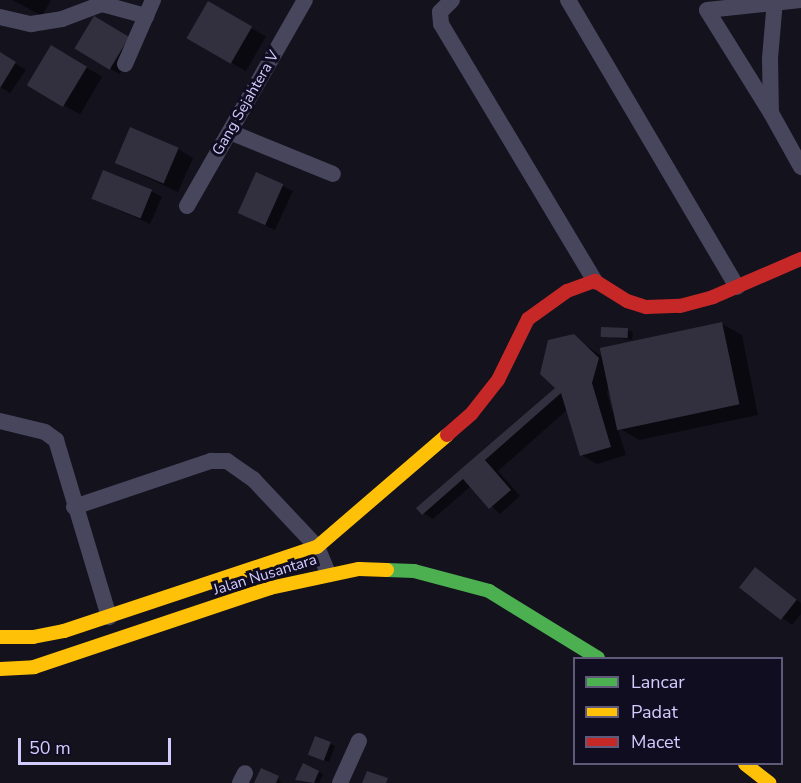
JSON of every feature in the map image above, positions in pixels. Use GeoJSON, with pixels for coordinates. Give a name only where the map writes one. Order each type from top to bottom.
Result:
{"type":"FeatureCollection","features":[{"type":"Feature","properties":{"kind":"street"},"geometry":{"type":"LineString","coordinates":[[125,64],[153,0]]}},
{"type":"Feature","properties":{"kind":"street","name":"Gang Sejahtera V"},"geometry":{"type":"LineString","coordinates":[[187,206],[305,0]]}},
{"type":"Feature","properties":{"kind":"street"},"geometry":{"type":"LineString","coordinates":[[452,0],[440,12],[441,24],[594,280],[627,301],[646,307],[680,306],[737,287],[801,260]]}},
{"type":"Feature","properties":{"kind":"street"},"geometry":{"type":"LineString","coordinates":[[568,0],[737,287]]}},
{"type":"Feature","properties":{"kind":"street"},"geometry":{"type":"LineString","coordinates":[[801,0],[707,10],[771,113],[801,167]]}},
{"type":"Feature","properties":{"kind":"street"},"geometry":{"type":"LineString","coordinates":[[771,113],[770,58],[775,1]]}},
{"type":"Feature","properties":{"kind":"street"},"geometry":{"type":"LineString","coordinates":[[0,17],[31,24],[62,19],[102,4],[146,16]]}},
{"type":"Feature","properties":{"kind":"street"},"geometry":{"type":"LineString","coordinates":[[230,132],[333,174]]}},
{"type":"Feature","properties":{"kind":"street"},"geometry":{"type":"LineString","coordinates":[[0,637],[33,637],[109,617],[317,547],[472,413],[498,380],[528,319],[547,302],[594,280]]}},
{"type":"Feature","properties":{"kind":"street"},"geometry":{"type":"LineString","coordinates":[[0,421],[45,432],[56,440],[74,507],[109,617]]}},
{"type":"Feature","properties":{"kind":"street"},"geometry":{"type":"LineString","coordinates":[[74,507],[211,461],[227,460],[253,479],[317,547],[328,573]]}},
{"type":"Feature","properties":{"kind":"street","name":"Jalan Nusantara"},"geometry":{"type":"LineString","coordinates":[[0,669],[34,667],[270,588],[328,573],[359,569],[414,571],[489,591],[596,657]]}},
{"type":"Feature","properties":{"kind":"street"},"geometry":{"type":"LineString","coordinates":[[340,783],[359,741]]}},
{"type":"Feature","properties":{"kind":"street"},"geometry":{"type":"LineString","coordinates":[[747,765],[760,780]]}},
{"type":"Feature","properties":{"kind":"building"},"geometry":{"type":"Polygon","coordinates":[[[208,1],[252,26],[231,64],[186,38],[208,1]]]}},
{"type":"Feature","properties":{"kind":"building"},"geometry":{"type":"Polygon","coordinates":[[[94,16],[129,37],[110,70],[74,49],[94,16]]]}},
{"type":"Feature","properties":{"kind":"building"},"geometry":{"type":"Polygon","coordinates":[[[51,45],[87,67],[63,107],[27,85],[51,45]]]}},
{"type":"Feature","properties":{"kind":"building"},"geometry":{"type":"Polygon","coordinates":[[[0,52],[16,62],[0,88],[0,52]]]}},
{"type":"Feature","properties":{"kind":"building"},"geometry":{"type":"Polygon","coordinates":[[[130,127],[179,148],[164,184],[115,163],[130,127]]]}},
{"type":"Feature","properties":{"kind":"building"},"geometry":{"type":"Polygon","coordinates":[[[103,170],[152,190],[141,219],[91,199],[103,170]]]}},
{"type":"Feature","properties":{"kind":"building"},"geometry":{"type":"Polygon","coordinates":[[[256,172],[283,184],[265,225],[238,213],[256,172]]]}},
{"type":"Feature","properties":{"kind":"building"},"geometry":{"type":"Polygon","coordinates":[[[722,322],[739,404],[617,430],[600,348],[722,322]]]}},
{"type":"Feature","properties":{"kind":"building"},"geometry":{"type":"Polygon","coordinates":[[[601,327],[628,328],[628,338],[601,337],[601,327]]]}},
{"type":"Feature","properties":{"kind":"building"},"geometry":{"type":"Polygon","coordinates":[[[574,334],[599,358],[592,383],[611,447],[580,456],[561,393],[485,460],[511,490],[489,509],[463,479],[422,515],[416,508],[555,388],[540,374],[548,340],[574,334]]]}},
{"type":"Feature","properties":{"kind":"building"},"geometry":{"type":"Polygon","coordinates":[[[755,567],[797,600],[781,620],[739,587],[755,567]]]}},
{"type":"Feature","properties":{"kind":"building"},"geometry":{"type":"Polygon","coordinates":[[[315,736],[331,742],[324,761],[308,755],[315,736]]]}},
{"type":"Feature","properties":{"kind":"building"},"geometry":{"type":"Polygon","coordinates":[[[303,763],[319,771],[314,783],[295,780],[303,763]]]}},
{"type":"Feature","properties":{"kind":"building"},"geometry":{"type":"Polygon","coordinates":[[[261,768],[279,776],[276,783],[254,783],[261,768]]]}},
{"type":"Feature","properties":{"kind":"building"},"geometry":{"type":"Polygon","coordinates":[[[367,771],[388,778],[386,783],[362,783],[367,771]]]}},
{"type":"Feature","properties":{"kind":"traffic: fast"},"geometry":{"type":"LineString","coordinates":[[387,570],[414,571],[489,591],[596,657]]}},
{"type":"Feature","properties":{"kind":"traffic: slow"},"geometry":{"type":"LineString","coordinates":[[0,637],[33,637],[64,631],[317,547],[447,435]]}},
{"type":"Feature","properties":{"kind":"traffic: slow"},"geometry":{"type":"LineString","coordinates":[[0,669],[34,667],[270,588],[359,569],[387,570]]}},
{"type":"Feature","properties":{"kind":"traffic: slow"},"geometry":{"type":"LineString","coordinates":[[746,765],[769,783]]}},
{"type":"Feature","properties":{"kind":"traffic: jam"},"geometry":{"type":"LineString","coordinates":[[447,435],[472,413],[498,380],[528,319],[567,291],[595,281],[627,301],[646,307],[680,306],[713,297],[801,259]]}}]}
